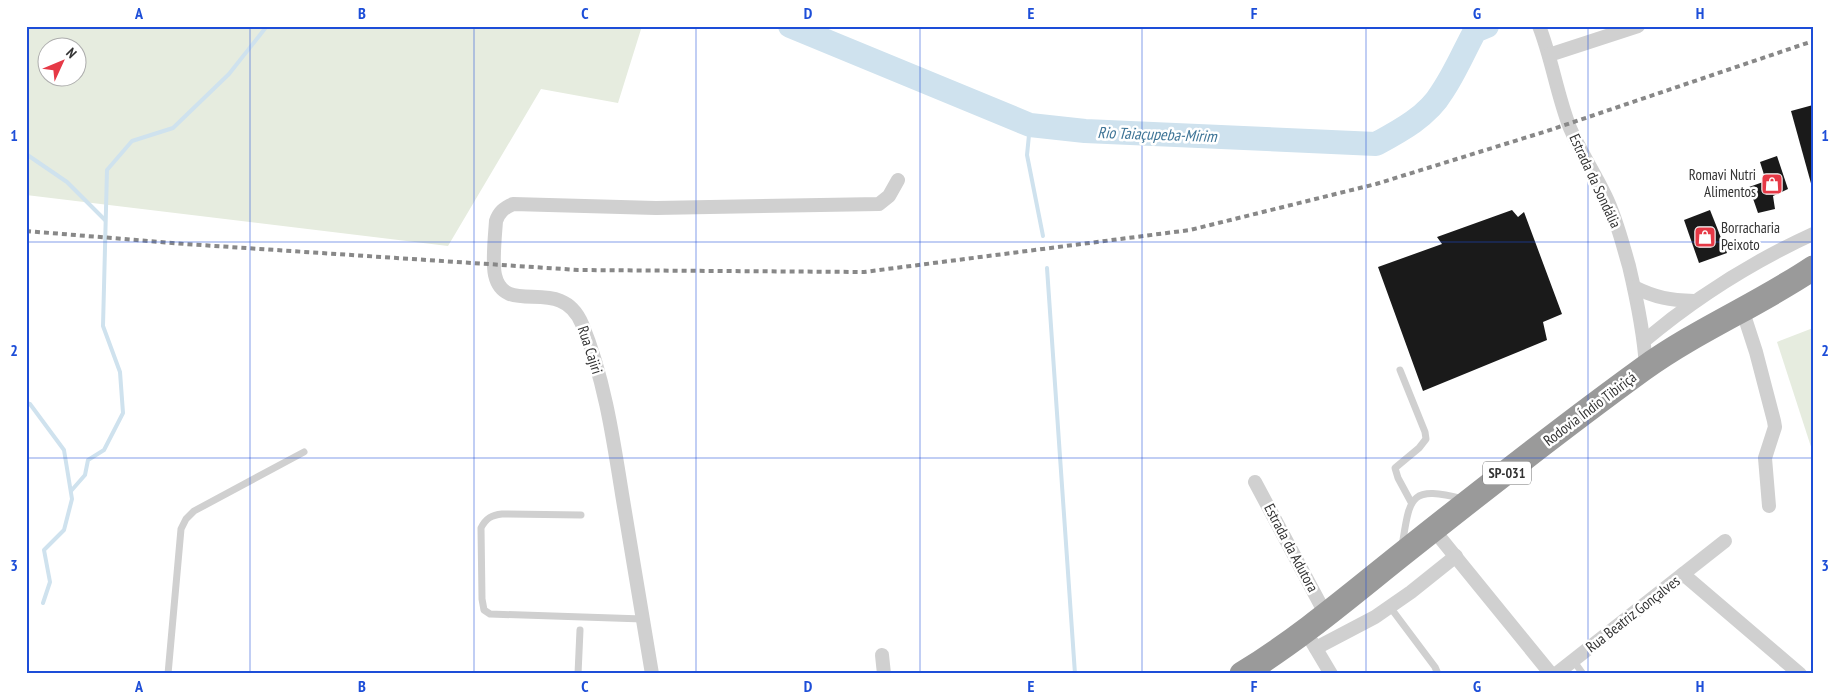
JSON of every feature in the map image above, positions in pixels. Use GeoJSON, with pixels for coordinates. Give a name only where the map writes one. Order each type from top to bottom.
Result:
{"type":"FeatureCollection","features":[{"type":"Feature","properties":{"kind":"highway","name":"Rodovia Índio Tibiriçá"},"geometry":{"type":"LineString","coordinates":[[1242,674],[1267,659],[1310,639],[1326,615],[1646,367],[1684,342],[1782,289],[1813,268]]}},
{"type":"Feature","properties":{"kind":"highway","name":"Rodovia Índio Tibiriçá"},"geometry":{"type":"LineString","coordinates":[[1782,289],[1813,279]]}},
{"type":"Feature","properties":{"kind":"street","name":"Estrada da Sondália"},"geometry":{"type":"LineString","coordinates":[[1539,26],[1570,128],[1605,195],[1620,230],[1634,287],[1644,341],[1646,367]]}},
{"type":"Feature","properties":{"kind":"street"},"geometry":{"type":"LineString","coordinates":[[1549,55],[1638,26]]}},
{"type":"Feature","properties":{"kind":"street","name":"Rua Cajiri"},"geometry":{"type":"LineString","coordinates":[[652,674],[613,438],[601,383],[582,324],[577,313],[563,300],[555,297],[518,297],[502,289],[494,274],[498,214],[513,204],[656,208],[879,204],[889,196],[898,180]]}},
{"type":"Feature","properties":{"kind":"street"},"geometry":{"type":"LineString","coordinates":[[1644,341],[1694,301],[1749,268],[1813,234]]}},
{"type":"Feature","properties":{"kind":"street"},"geometry":{"type":"LineString","coordinates":[[1634,287],[1656,297],[1670,300],[1694,301]]}},
{"type":"Feature","properties":{"kind":"street"},"geometry":{"type":"LineString","coordinates":[[1742,309],[1756,352],[1775,427],[1765,458],[1769,506]]}},
{"type":"Feature","properties":{"kind":"street","name":"Estrada da Adutora"},"geometry":{"type":"LineString","coordinates":[[1255,482],[1326,615]]}},
{"type":"Feature","properties":{"kind":"street"},"geometry":{"type":"LineString","coordinates":[[1434,530],[1551,674]]}},
{"type":"Feature","properties":{"kind":"street"},"geometry":{"type":"LineString","coordinates":[[1683,574],[1725,541]]}},
{"type":"Feature","properties":{"kind":"street"},"geometry":{"type":"LineString","coordinates":[[1331,674],[1310,639],[1375,617],[1411,592],[1456,556]]}},
{"type":"Feature","properties":{"kind":"street","name":"Rua Beatriz Gonçalves"},"geometry":{"type":"LineString","coordinates":[[1556,674],[1683,574],[1800,674]]}},
{"type":"Feature","properties":{"kind":"street"},"geometry":{"type":"LineString","coordinates":[[882,655],[884,674]]}},
{"type":"Feature","properties":{"kind":"lane"},"geometry":{"type":"LineString","coordinates":[[1400,370],[1425,432],[1426,439],[1419,448],[1395,468],[1398,478],[1411,502]]}},
{"type":"Feature","properties":{"kind":"lane"},"geometry":{"type":"LineString","coordinates":[[168,674],[181,529],[186,519],[194,511],[304,452]]}},
{"type":"Feature","properties":{"kind":"lane"},"geometry":{"type":"LineString","coordinates":[[1401,555],[1406,519],[1411,502],[1424,494],[1434,493],[1470,502]]}},
{"type":"Feature","properties":{"kind":"lane"},"geometry":{"type":"LineString","coordinates":[[581,515],[495,514],[484,522],[481,528],[482,598],[484,610],[490,614],[643,619]]}},
{"type":"Feature","properties":{"kind":"lane"},"geometry":{"type":"LineString","coordinates":[[1390,607],[1435,667],[1438,674]]}},
{"type":"Feature","properties":{"kind":"lane"},"geometry":{"type":"LineString","coordinates":[[578,674],[580,630]]}},
{"type":"Feature","properties":{"kind":"lane"},"geometry":{"type":"LineString","coordinates":[[1573,660],[1583,674]]}},
{"type":"Feature","properties":{"kind":"shaded area"},"geometry":{"type":"Polygon","coordinates":[[[26,26],[642,26],[618,103],[541,89],[448,246],[26,195],[26,26]]]}},
{"type":"Feature","properties":{"kind":"shaded area"},"geometry":{"type":"Polygon","coordinates":[[[1813,328],[1813,453],[1777,342],[1813,328]]]}},
{"type":"Feature","properties":{"kind":"building"},"geometry":{"type":"Polygon","coordinates":[[[1813,105],[1813,187],[1812,187],[1791,111],[1813,105]]]}},
{"type":"Feature","properties":{"kind":"building","name":"Romavi Nutri Alimentos"},"geometry":{"type":"Polygon","coordinates":[[[1777,156],[1788,189],[1773,196],[1775,209],[1758,213],[1749,187],[1766,181],[1760,162],[1777,156]]]}},
{"type":"Feature","properties":{"kind":"building"},"geometry":{"type":"Polygon","coordinates":[[[1512,210],[1518,217],[1524,212],[1562,314],[1543,322],[1547,340],[1423,391],[1378,267],[1442,244],[1437,237],[1512,210]]]}},
{"type":"Feature","properties":{"kind":"building","name":"Borracharia Peixoto"},"geometry":{"type":"Polygon","coordinates":[[[1710,210],[1727,253],[1699,263],[1684,220],[1710,210]]]}},
{"type":"Feature","properties":{"kind":"waterway"},"geometry":{"type":"LineString","coordinates":[[71,491],[85,475],[88,460],[104,450],[123,413],[120,372],[103,326],[107,170],[132,141],[173,128],[229,74],[267,26]]}},
{"type":"Feature","properties":{"kind":"waterway","name":"Rio Taiaçupeba-Mirim"},"geometry":{"type":"LineString","coordinates":[[790,26],[1030,125],[1085,131],[1376,144],[1421,116],[1436,101],[1447,85],[1475,31],[1487,26]]}},
{"type":"Feature","properties":{"kind":"waterway"},"geometry":{"type":"LineString","coordinates":[[1030,125],[1027,155],[1043,236]]}},
{"type":"Feature","properties":{"kind":"waterway"},"geometry":{"type":"LineString","coordinates":[[26,154],[67,182],[105,220]]}},
{"type":"Feature","properties":{"kind":"waterway"},"geometry":{"type":"LineString","coordinates":[[1047,268],[1075,674]]}},
{"type":"Feature","properties":{"kind":"waterway"},"geometry":{"type":"LineString","coordinates":[[26,403],[30,404],[64,450],[72,499],[64,530],[44,550],[50,582],[43,603]]}},
{"type":"Feature","properties":{"kind":"railway"},"geometry":{"type":"LineString","coordinates":[[26,231],[185,244],[578,270],[864,272],[1190,230],[1376,184],[1547,131],[1813,41]]}},
{"type":"Feature","properties":{"kind":"place","name":"Romavi Nutri Alimentos"},"geometry":{"type":"Point","coordinates":[1772,184]}},
{"type":"Feature","properties":{"kind":"place","name":"Borracharia Peixoto"},"geometry":{"type":"Point","coordinates":[1705,237]}}]}
